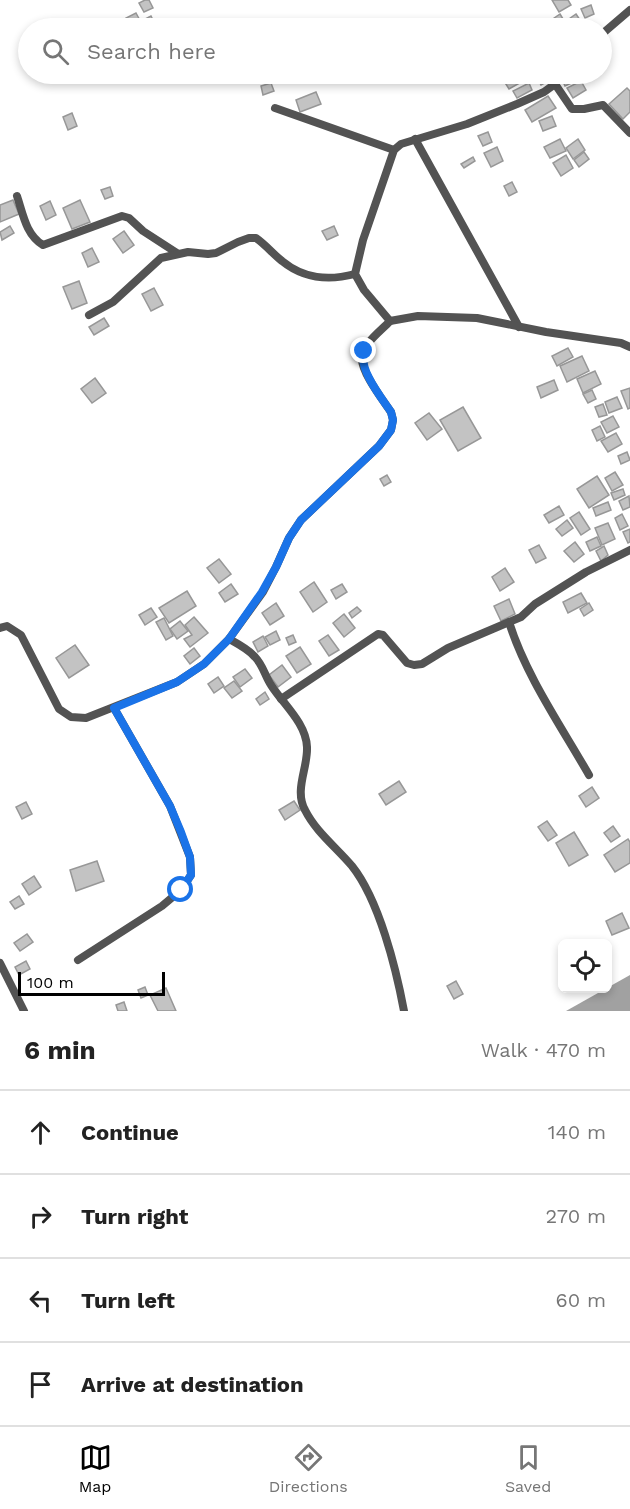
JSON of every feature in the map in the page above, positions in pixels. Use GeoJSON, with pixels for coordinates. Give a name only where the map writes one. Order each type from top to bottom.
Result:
{"type":"FeatureCollection","features":[{"type":"Feature","properties":{"kind":"street"},"geometry":{"type":"LineString","coordinates":[[612,25],[630,10]]}},
{"type":"Feature","properties":{"kind":"street"},"geometry":{"type":"LineString","coordinates":[[390,321],[364,291],[355,274],[363,240],[394,150],[401,144],[467,124],[544,92],[555,84],[572,109],[603,105],[630,133]]}},
{"type":"Feature","properties":{"kind":"street"},"geometry":{"type":"LineString","coordinates":[[275,108],[394,150]]}},
{"type":"Feature","properties":{"kind":"street"},"geometry":{"type":"LineString","coordinates":[[415,139],[519,327]]}},
{"type":"Feature","properties":{"kind":"street"},"geometry":{"type":"LineString","coordinates":[[17,196],[30,233],[43,245],[122,216],[129,218],[143,231],[177,253]]}},
{"type":"Feature","properties":{"kind":"street"},"geometry":{"type":"LineString","coordinates":[[89,315],[112,302],[161,258],[188,252],[216,253],[249,238],[256,238],[280,260],[303,274],[332,279],[355,274]]}},
{"type":"Feature","properties":{"kind":"street"},"geometry":{"type":"LineString","coordinates":[[0,628],[7,626],[21,634],[59,709],[71,717],[86,718],[114,708],[177,682],[204,664],[229,639],[262,592],[289,538],[301,520],[379,446],[391,430],[393,420],[391,412],[363,367],[362,357],[370,341],[390,321],[418,316],[477,318],[519,327],[585,336],[630,347]]}},
{"type":"Feature","properties":{"kind":"street"},"geometry":{"type":"LineString","coordinates":[[281,699],[378,634],[383,635],[407,663],[422,664],[448,648],[521,617],[535,604],[586,572],[630,550]]}},
{"type":"Feature","properties":{"kind":"street"},"geometry":{"type":"LineString","coordinates":[[509,622],[515,640],[546,701],[589,775]]}},
{"type":"Feature","properties":{"kind":"street"},"geometry":{"type":"LineString","coordinates":[[229,639],[255,656],[270,684],[296,719],[306,740],[307,750],[300,796],[303,808],[326,840],[351,865],[362,883],[376,914],[398,979],[404,1011]]}},
{"type":"Feature","properties":{"kind":"street"},"geometry":{"type":"LineString","coordinates":[[78,960],[162,906],[181,890],[191,875],[190,857],[170,806],[114,708]]}},
{"type":"Feature","properties":{"kind":"street"},"geometry":{"type":"LineString","coordinates":[[0,963],[24,1011]]}},
{"type":"Feature","properties":{"kind":"shaded area"},"geometry":{"type":"Polygon","coordinates":[[[630,975],[630,1011],[566,1011],[598,993],[612,993],[612,985],[630,975]]]}},
{"type":"Feature","properties":{"kind":"building"},"geometry":{"type":"Polygon","coordinates":[[[149,0],[153,8],[144,12],[139,3],[149,0]]]}},
{"type":"Feature","properties":{"kind":"building"},"geometry":{"type":"Polygon","coordinates":[[[552,0],[568,0],[571,5],[559,12],[552,0]]]}},
{"type":"Feature","properties":{"kind":"building"},"geometry":{"type":"Polygon","coordinates":[[[591,5],[594,14],[585,18],[581,9],[591,5]]]}},
{"type":"Feature","properties":{"kind":"building"},"geometry":{"type":"Polygon","coordinates":[[[136,13],[139,18],[126,18],[136,13]]]}},
{"type":"Feature","properties":{"kind":"building"},"geometry":{"type":"Polygon","coordinates":[[[271,84],[274,91],[263,95],[261,86],[271,84]]]}},
{"type":"Feature","properties":{"kind":"building"},"geometry":{"type":"Polygon","coordinates":[[[506,84],[518,84],[509,89],[506,84]]]}},
{"type":"Feature","properties":{"kind":"building"},"geometry":{"type":"Polygon","coordinates":[[[527,84],[529,84],[532,90],[517,98],[513,91],[527,84]]]}},
{"type":"Feature","properties":{"kind":"building"},"geometry":{"type":"Polygon","coordinates":[[[575,84],[583,84],[586,90],[573,98],[567,88],[575,84]]]}},
{"type":"Feature","properties":{"kind":"building"},"geometry":{"type":"Polygon","coordinates":[[[627,88],[630,91],[630,112],[623,119],[609,104],[627,88]]]}},
{"type":"Feature","properties":{"kind":"building"},"geometry":{"type":"Polygon","coordinates":[[[316,92],[321,104],[300,112],[296,100],[316,92]]]}},
{"type":"Feature","properties":{"kind":"building"},"geometry":{"type":"Polygon","coordinates":[[[548,96],[556,108],[532,122],[525,110],[548,96]]]}},
{"type":"Feature","properties":{"kind":"building"},"geometry":{"type":"Polygon","coordinates":[[[72,113],[77,126],[68,130],[63,117],[72,113]]]}},
{"type":"Feature","properties":{"kind":"building"},"geometry":{"type":"Polygon","coordinates":[[[552,116],[556,126],[543,131],[539,121],[552,116]]]}},
{"type":"Feature","properties":{"kind":"building"},"geometry":{"type":"Polygon","coordinates":[[[488,132],[492,142],[483,146],[478,136],[488,132]]]}},
{"type":"Feature","properties":{"kind":"building"},"geometry":{"type":"Polygon","coordinates":[[[560,139],[566,151],[550,158],[544,147],[560,139]]]}},
{"type":"Feature","properties":{"kind":"building"},"geometry":{"type":"Polygon","coordinates":[[[578,139],[585,150],[573,159],[566,148],[578,139]]]}},
{"type":"Feature","properties":{"kind":"building"},"geometry":{"type":"Polygon","coordinates":[[[497,147],[503,161],[491,167],[484,153],[497,147]]]}},
{"type":"Feature","properties":{"kind":"building"},"geometry":{"type":"Polygon","coordinates":[[[584,152],[589,159],[579,167],[574,160],[584,152]]]}},
{"type":"Feature","properties":{"kind":"building"},"geometry":{"type":"Polygon","coordinates":[[[566,155],[573,168],[561,176],[553,163],[566,155]]]}},
{"type":"Feature","properties":{"kind":"building"},"geometry":{"type":"Polygon","coordinates":[[[473,157],[475,161],[464,168],[461,164],[473,157]]]}},
{"type":"Feature","properties":{"kind":"building"},"geometry":{"type":"Polygon","coordinates":[[[512,182],[517,192],[509,196],[504,186],[512,182]]]}},
{"type":"Feature","properties":{"kind":"building"},"geometry":{"type":"Polygon","coordinates":[[[110,187],[113,196],[105,199],[101,190],[110,187]]]}},
{"type":"Feature","properties":{"kind":"building"},"geometry":{"type":"Polygon","coordinates":[[[13,200],[19,214],[0,222],[0,205],[13,200]]]}},
{"type":"Feature","properties":{"kind":"building"},"geometry":{"type":"Polygon","coordinates":[[[80,200],[90,222],[72,229],[63,208],[80,200]]]}},
{"type":"Feature","properties":{"kind":"building"},"geometry":{"type":"Polygon","coordinates":[[[50,201],[56,215],[46,220],[40,206],[50,201]]]}},
{"type":"Feature","properties":{"kind":"building"},"geometry":{"type":"Polygon","coordinates":[[[10,226],[14,233],[2,240],[0,232],[10,226]]]}},
{"type":"Feature","properties":{"kind":"building"},"geometry":{"type":"Polygon","coordinates":[[[334,226],[338,235],[327,240],[322,231],[334,226]]]}},
{"type":"Feature","properties":{"kind":"building"},"geometry":{"type":"Polygon","coordinates":[[[124,231],[134,245],[123,253],[113,239],[124,231]]]}},
{"type":"Feature","properties":{"kind":"building"},"geometry":{"type":"Polygon","coordinates":[[[92,248],[99,262],[88,267],[82,253],[92,248]]]}},
{"type":"Feature","properties":{"kind":"building"},"geometry":{"type":"Polygon","coordinates":[[[79,281],[87,303],[72,309],[63,287],[79,281]]]}},
{"type":"Feature","properties":{"kind":"building"},"geometry":{"type":"Polygon","coordinates":[[[154,288],[163,305],[151,311],[142,294],[154,288]]]}},
{"type":"Feature","properties":{"kind":"building"},"geometry":{"type":"Polygon","coordinates":[[[104,318],[109,326],[94,335],[89,327],[104,318]]]}},
{"type":"Feature","properties":{"kind":"building"},"geometry":{"type":"Polygon","coordinates":[[[568,348],[573,357],[557,366],[552,356],[568,348]]]}},
{"type":"Feature","properties":{"kind":"building"},"geometry":{"type":"Polygon","coordinates":[[[582,356],[589,371],[567,382],[560,366],[582,356]]]}},
{"type":"Feature","properties":{"kind":"building"},"geometry":{"type":"Polygon","coordinates":[[[595,371],[601,384],[583,393],[577,379],[595,371]]]}},
{"type":"Feature","properties":{"kind":"building"},"geometry":{"type":"Polygon","coordinates":[[[95,378],[106,393],[92,403],[81,389],[95,378]]]}},
{"type":"Feature","properties":{"kind":"building"},"geometry":{"type":"Polygon","coordinates":[[[554,380],[558,390],[541,398],[537,387],[554,380]]]}},
{"type":"Feature","properties":{"kind":"building"},"geometry":{"type":"Polygon","coordinates":[[[630,388],[630,408],[628,409],[621,391],[630,388]]]}},
{"type":"Feature","properties":{"kind":"building"},"geometry":{"type":"Polygon","coordinates":[[[592,390],[596,399],[588,403],[583,394],[592,390]]]}},
{"type":"Feature","properties":{"kind":"building"},"geometry":{"type":"Polygon","coordinates":[[[617,397],[622,408],[609,413],[605,402],[617,397]]]}},
{"type":"Feature","properties":{"kind":"building"},"geometry":{"type":"Polygon","coordinates":[[[603,404],[607,415],[599,417],[595,407],[603,404]]]}},
{"type":"Feature","properties":{"kind":"building"},"geometry":{"type":"Polygon","coordinates":[[[463,407],[481,438],[458,451],[440,420],[463,407]]]}},
{"type":"Feature","properties":{"kind":"building"},"geometry":{"type":"Polygon","coordinates":[[[429,413],[442,429],[427,440],[415,423],[429,413]]]}},
{"type":"Feature","properties":{"kind":"building"},"geometry":{"type":"Polygon","coordinates":[[[613,416],[619,427],[607,433],[601,422],[613,416]]]}},
{"type":"Feature","properties":{"kind":"building"},"geometry":{"type":"Polygon","coordinates":[[[600,426],[605,437],[597,441],[592,430],[600,426]]]}},
{"type":"Feature","properties":{"kind":"building"},"geometry":{"type":"Polygon","coordinates":[[[616,433],[622,444],[608,452],[601,441],[616,433]]]}},
{"type":"Feature","properties":{"kind":"building"},"geometry":{"type":"Polygon","coordinates":[[[627,452],[630,460],[621,464],[618,456],[627,452]]]}},
{"type":"Feature","properties":{"kind":"building"},"geometry":{"type":"Polygon","coordinates":[[[615,472],[623,485],[612,491],[605,478],[615,472]]]}},
{"type":"Feature","properties":{"kind":"building"},"geometry":{"type":"Polygon","coordinates":[[[387,475],[391,482],[384,486],[380,479],[387,475]]]}},
{"type":"Feature","properties":{"kind":"building"},"geometry":{"type":"Polygon","coordinates":[[[597,476],[609,495],[589,508],[577,489],[597,476]]]}},
{"type":"Feature","properties":{"kind":"building"},"geometry":{"type":"Polygon","coordinates":[[[623,489],[625,495],[614,500],[611,493],[623,489]]]}},
{"type":"Feature","properties":{"kind":"building"},"geometry":{"type":"Polygon","coordinates":[[[629,496],[630,507],[623,510],[619,501],[629,496]]]}},
{"type":"Feature","properties":{"kind":"building"},"geometry":{"type":"Polygon","coordinates":[[[608,502],[611,510],[596,516],[593,508],[608,502]]]}},
{"type":"Feature","properties":{"kind":"building"},"geometry":{"type":"Polygon","coordinates":[[[559,506],[564,515],[549,523],[544,515],[559,506]]]}},
{"type":"Feature","properties":{"kind":"building"},"geometry":{"type":"Polygon","coordinates":[[[579,512],[590,529],[581,535],[570,518],[579,512]]]}},
{"type":"Feature","properties":{"kind":"building"},"geometry":{"type":"Polygon","coordinates":[[[622,514],[628,526],[620,530],[615,518],[622,514]]]}},
{"type":"Feature","properties":{"kind":"building"},"geometry":{"type":"Polygon","coordinates":[[[567,520],[573,528],[562,536],[556,529],[567,520]]]}},
{"type":"Feature","properties":{"kind":"building"},"geometry":{"type":"Polygon","coordinates":[[[608,523],[615,539],[602,545],[595,528],[608,523]]]}},
{"type":"Feature","properties":{"kind":"building"},"geometry":{"type":"Polygon","coordinates":[[[630,529],[630,542],[628,543],[623,532],[630,529]]]}},
{"type":"Feature","properties":{"kind":"building"},"geometry":{"type":"Polygon","coordinates":[[[597,537],[601,546],[590,551],[586,542],[597,537]]]}},
{"type":"Feature","properties":{"kind":"building"},"geometry":{"type":"Polygon","coordinates":[[[575,542],[584,554],[574,562],[564,551],[575,542]]]}},
{"type":"Feature","properties":{"kind":"building"},"geometry":{"type":"Polygon","coordinates":[[[539,545],[546,558],[536,563],[529,550],[539,545]]]}},
{"type":"Feature","properties":{"kind":"building"},"geometry":{"type":"Polygon","coordinates":[[[604,546],[608,555],[601,561],[596,551],[604,546]]]}},
{"type":"Feature","properties":{"kind":"building"},"geometry":{"type":"Polygon","coordinates":[[[219,559],[231,574],[219,583],[207,568],[219,559]]]}},
{"type":"Feature","properties":{"kind":"building"},"geometry":{"type":"Polygon","coordinates":[[[505,568],[514,582],[500,591],[492,577],[505,568]]]}},
{"type":"Feature","properties":{"kind":"building"},"geometry":{"type":"Polygon","coordinates":[[[314,582],[327,602],[313,612],[300,592],[314,582]]]}},
{"type":"Feature","properties":{"kind":"building"},"geometry":{"type":"Polygon","coordinates":[[[231,584],[238,594],[225,602],[219,593],[231,584]]]}},
{"type":"Feature","properties":{"kind":"building"},"geometry":{"type":"Polygon","coordinates":[[[342,584],[347,592],[336,599],[331,590],[342,584]]]}},
{"type":"Feature","properties":{"kind":"building"},"geometry":{"type":"Polygon","coordinates":[[[187,591],[196,606],[169,623],[159,608],[187,591]]]}},
{"type":"Feature","properties":{"kind":"building"},"geometry":{"type":"Polygon","coordinates":[[[581,593],[587,603],[568,613],[563,602],[581,593]]]}},
{"type":"Feature","properties":{"kind":"building"},"geometry":{"type":"Polygon","coordinates":[[[509,599],[515,614],[501,621],[494,606],[509,599]]]}},
{"type":"Feature","properties":{"kind":"building"},"geometry":{"type":"Polygon","coordinates":[[[276,603],[284,616],[270,625],[262,613],[276,603]]]}},
{"type":"Feature","properties":{"kind":"building"},"geometry":{"type":"Polygon","coordinates":[[[589,603],[593,610],[584,616],[580,609],[589,603]]]}},
{"type":"Feature","properties":{"kind":"building"},"geometry":{"type":"Polygon","coordinates":[[[357,607],[361,611],[352,618],[349,613],[357,607]]]}},
{"type":"Feature","properties":{"kind":"building"},"geometry":{"type":"Polygon","coordinates":[[[151,608],[157,617],[145,625],[139,615],[151,608]]]}},
{"type":"Feature","properties":{"kind":"building"},"geometry":{"type":"Polygon","coordinates":[[[344,614],[355,628],[344,637],[333,623],[344,614]]]}},
{"type":"Feature","properties":{"kind":"building"},"geometry":{"type":"Polygon","coordinates":[[[194,617],[208,633],[190,647],[184,639],[192,635],[185,625],[194,617]]]}},
{"type":"Feature","properties":{"kind":"building"},"geometry":{"type":"Polygon","coordinates":[[[164,618],[173,636],[166,640],[156,622],[164,618]]]}},
{"type":"Feature","properties":{"kind":"building"},"geometry":{"type":"Polygon","coordinates":[[[180,621],[188,631],[177,639],[170,629],[180,621]]]}},
{"type":"Feature","properties":{"kind":"building"},"geometry":{"type":"Polygon","coordinates":[[[276,631],[280,640],[270,645],[265,637],[276,631]]]}},
{"type":"Feature","properties":{"kind":"building"},"geometry":{"type":"Polygon","coordinates":[[[293,635],[296,642],[289,645],[286,638],[293,635]]]}},
{"type":"Feature","properties":{"kind":"building"},"geometry":{"type":"Polygon","coordinates":[[[328,635],[339,650],[329,656],[319,641],[328,635]]]}},
{"type":"Feature","properties":{"kind":"building"},"geometry":{"type":"Polygon","coordinates":[[[263,636],[268,646],[258,652],[253,642],[263,636]]]}},
{"type":"Feature","properties":{"kind":"building"},"geometry":{"type":"Polygon","coordinates":[[[75,645],[89,665],[69,678],[56,658],[75,645]]]}},
{"type":"Feature","properties":{"kind":"building"},"geometry":{"type":"Polygon","coordinates":[[[300,647],[311,664],[297,673],[286,656],[300,647]]]}},
{"type":"Feature","properties":{"kind":"building"},"geometry":{"type":"Polygon","coordinates":[[[194,648],[200,656],[190,664],[184,656],[194,648]]]}},
{"type":"Feature","properties":{"kind":"building"},"geometry":{"type":"Polygon","coordinates":[[[282,665],[291,677],[278,687],[269,675],[282,665]]]}},
{"type":"Feature","properties":{"kind":"building"},"geometry":{"type":"Polygon","coordinates":[[[245,669],[252,678],[240,687],[233,677],[245,669]]]}},
{"type":"Feature","properties":{"kind":"building"},"geometry":{"type":"Polygon","coordinates":[[[218,677],[224,686],[214,693],[208,684],[218,677]]]}},
{"type":"Feature","properties":{"kind":"building"},"geometry":{"type":"Polygon","coordinates":[[[234,681],[242,691],[232,698],[224,688],[234,681]]]}},
{"type":"Feature","properties":{"kind":"building"},"geometry":{"type":"Polygon","coordinates":[[[265,692],[269,699],[260,705],[256,699],[265,692]]]}},
{"type":"Feature","properties":{"kind":"building"},"geometry":{"type":"Polygon","coordinates":[[[399,781],[406,792],[386,805],[379,794],[399,781]]]}},
{"type":"Feature","properties":{"kind":"building"},"geometry":{"type":"Polygon","coordinates":[[[592,787],[599,798],[586,807],[579,796],[592,787]]]}},
{"type":"Feature","properties":{"kind":"building"},"geometry":{"type":"Polygon","coordinates":[[[294,801],[300,810],[285,820],[279,810],[294,801]]]}},
{"type":"Feature","properties":{"kind":"building"},"geometry":{"type":"Polygon","coordinates":[[[26,802],[32,814],[22,819],[16,807],[26,802]]]}},
{"type":"Feature","properties":{"kind":"building"},"geometry":{"type":"Polygon","coordinates":[[[547,821],[557,835],[548,841],[538,827],[547,821]]]}},
{"type":"Feature","properties":{"kind":"building"},"geometry":{"type":"Polygon","coordinates":[[[613,826],[620,836],[611,842],[604,833],[613,826]]]}},
{"type":"Feature","properties":{"kind":"building"},"geometry":{"type":"Polygon","coordinates":[[[574,832],[588,855],[569,866],[556,843],[574,832]]]}},
{"type":"Feature","properties":{"kind":"building"},"geometry":{"type":"Polygon","coordinates":[[[628,839],[630,863],[615,872],[604,855],[628,839]]]}},
{"type":"Feature","properties":{"kind":"building"},"geometry":{"type":"Polygon","coordinates":[[[97,861],[104,881],[76,891],[70,870],[97,861]]]}},
{"type":"Feature","properties":{"kind":"building"},"geometry":{"type":"Polygon","coordinates":[[[34,876],[41,887],[29,895],[22,884],[34,876]]]}},
{"type":"Feature","properties":{"kind":"building"},"geometry":{"type":"Polygon","coordinates":[[[19,896],[24,904],[15,909],[10,902],[19,896]]]}},
{"type":"Feature","properties":{"kind":"building"},"geometry":{"type":"Polygon","coordinates":[[[622,913],[629,928],[612,935],[606,921],[622,913]]]}},
{"type":"Feature","properties":{"kind":"building"},"geometry":{"type":"Polygon","coordinates":[[[27,934],[33,942],[20,951],[14,943],[27,934]]]}},
{"type":"Feature","properties":{"kind":"building"},"geometry":{"type":"Polygon","coordinates":[[[26,961],[30,969],[19,975],[15,967],[26,961]]]}},
{"type":"Feature","properties":{"kind":"building"},"geometry":{"type":"Polygon","coordinates":[[[456,981],[463,994],[454,999],[447,986],[456,981]]]}},
{"type":"Feature","properties":{"kind":"building"},"geometry":{"type":"Polygon","coordinates":[[[145,987],[148,995],[141,998],[138,990],[145,987]]]}},
{"type":"Feature","properties":{"kind":"building"},"geometry":{"type":"Polygon","coordinates":[[[166,988],[176,1011],[158,1011],[150,995],[166,988]]]}},
{"type":"Feature","properties":{"kind":"building"},"geometry":{"type":"Polygon","coordinates":[[[124,1002],[127,1011],[118,1011],[116,1005],[124,1002]]]}},
{"type":"Feature","properties":{"kind":"route"},"geometry":{"type":"LineString","coordinates":[[181,890],[191,875],[190,857],[181,832],[170,806],[114,708],[177,682],[204,664],[229,639],[262,592],[289,538],[301,520],[379,446],[391,430],[393,420],[391,412],[363,367],[364,351]]}}]}
